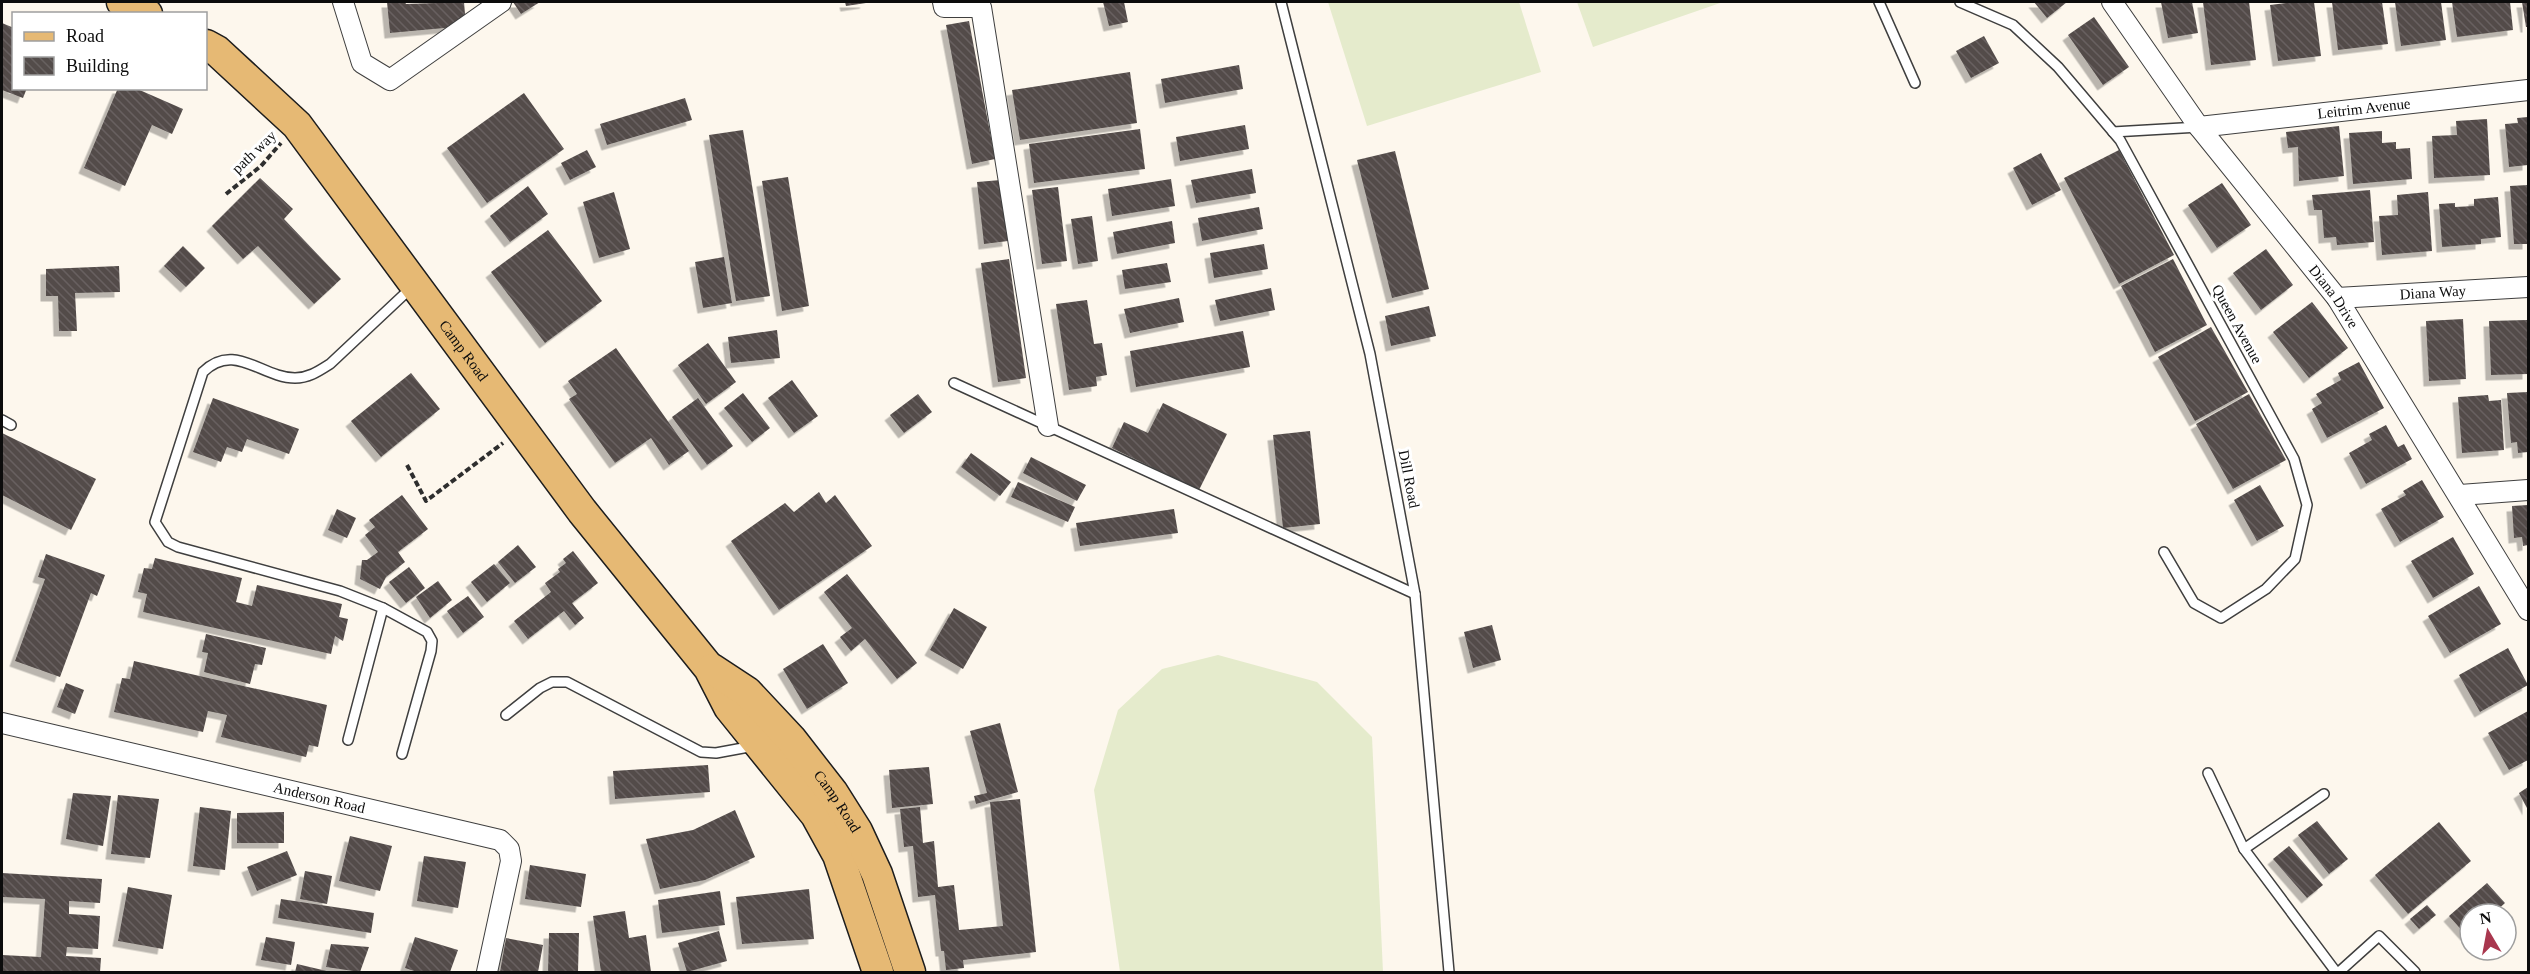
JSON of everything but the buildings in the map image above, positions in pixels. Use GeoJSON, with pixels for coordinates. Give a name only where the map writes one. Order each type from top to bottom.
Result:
{"type":"FeatureCollection","features":[{"type":"Feature","properties":{"kind":"main road"},"geometry":{"type":"LineString","coordinates":[[122,2],[143,12]]}},
{"type":"Feature","properties":{"kind":"main road","name":"Camp Road"},"geometry":{"type":"LineString","coordinates":[[207,46],[217,51],[297,125],[582,511],[709,668],[729,706],[816,815],[838,855],[878,972]]}},
{"type":"Feature","properties":{"kind":"main road","name":"Camp Road"},"geometry":{"type":"LineString","coordinates":[[709,668],[747,692],[791,739],[833,793],[857,831],[877,874],[910,972]]}},
{"type":"Feature","properties":{"kind":"street"},"geometry":{"type":"LineString","coordinates":[[343,2],[362,63],[390,80],[501,2]]}},
{"type":"Feature","properties":{"kind":"street"},"geometry":{"type":"LineString","coordinates":[[944,2],[944,7],[981,7],[1048,426]]}},
{"type":"Feature","properties":{"kind":"street","name":"Diana Drive"},"geometry":{"type":"LineString","coordinates":[[2112,2],[2199,127],[2337,298],[2529,610]]}},
{"type":"Feature","properties":{"kind":"street","name":"Leitrim Avenue"},"geometry":{"type":"LineString","coordinates":[[2199,127],[2529,90]]}},
{"type":"Feature","properties":{"kind":"street","name":"Diana Way"},"geometry":{"type":"LineString","coordinates":[[2337,298],[2529,287]]}},
{"type":"Feature","properties":{"kind":"street"},"geometry":{"type":"LineString","coordinates":[[2460,495],[2529,490]]}},
{"type":"Feature","properties":{"kind":"street","name":"Anderson Road"},"geometry":{"type":"LineString","coordinates":[[2,723],[500,840],[509,849],[511,861],[487,972]]}},
{"type":"Feature","properties":{"kind":"lane","name":"Dill Road"},"geometry":{"type":"LineString","coordinates":[[1281,2],[1370,354],[1416,594],[1449,972]]}},
{"type":"Feature","properties":{"kind":"lane"},"geometry":{"type":"LineString","coordinates":[[1879,2],[1915,83]]}},
{"type":"Feature","properties":{"kind":"lane","name":"Queen Avenue"},"geometry":{"type":"LineString","coordinates":[[1960,2],[2013,25],[2058,67],[2120,140],[2294,459],[2307,505],[2295,559],[2266,589],[2221,618],[2194,603],[2164,552]]}},
{"type":"Feature","properties":{"kind":"lane"},"geometry":{"type":"LineString","coordinates":[[2113,132],[2199,127]]}},
{"type":"Feature","properties":{"kind":"lane"},"geometry":{"type":"LineString","coordinates":[[402,754],[432,641],[427,632],[383,608],[340,591],[168,542],[155,522],[203,372],[212,363],[233,360],[294,378],[315,374],[330,364],[416,284]]}},
{"type":"Feature","properties":{"kind":"lane"},"geometry":{"type":"LineString","coordinates":[[954,383],[1416,594]]}},
{"type":"Feature","properties":{"kind":"lane"},"geometry":{"type":"LineString","coordinates":[[2,420],[11,424]]}},
{"type":"Feature","properties":{"kind":"lane"},"geometry":{"type":"LineString","coordinates":[[348,740],[383,608]]}},
{"type":"Feature","properties":{"kind":"lane"},"geometry":{"type":"LineString","coordinates":[[506,715],[540,688],[552,682],[567,682],[701,752],[716,753],[760,745]]}},
{"type":"Feature","properties":{"kind":"lane"},"geometry":{"type":"LineString","coordinates":[[2208,773],[2244,849],[2338,972],[2379,936],[2415,972]]}},
{"type":"Feature","properties":{"kind":"lane"},"geometry":{"type":"LineString","coordinates":[[2244,849],[2324,794]]}},
{"type":"Feature","properties":{"kind":"path","name":"path way"},"geometry":{"type":"LineString","coordinates":[[226,194],[261,166],[297,125]]}},
{"type":"Feature","properties":{"kind":"path"},"geometry":{"type":"LineString","coordinates":[[407,465],[426,501],[522,428]]}},
{"type":"Feature","properties":{"kind":"green space"},"geometry":{"type":"Polygon","coordinates":[[[1328,2],[1519,2],[1541,72],[1367,126],[1328,2]]]}},
{"type":"Feature","properties":{"kind":"green space"},"geometry":{"type":"Polygon","coordinates":[[[1577,2],[1723,2],[1593,47],[1577,2]]]}},
{"type":"Feature","properties":{"kind":"green space"},"geometry":{"type":"Polygon","coordinates":[[[1218,655],[1317,682],[1372,737],[1383,972],[1120,972],[1094,790],[1118,710],[1162,669],[1218,655]]]}}]}
